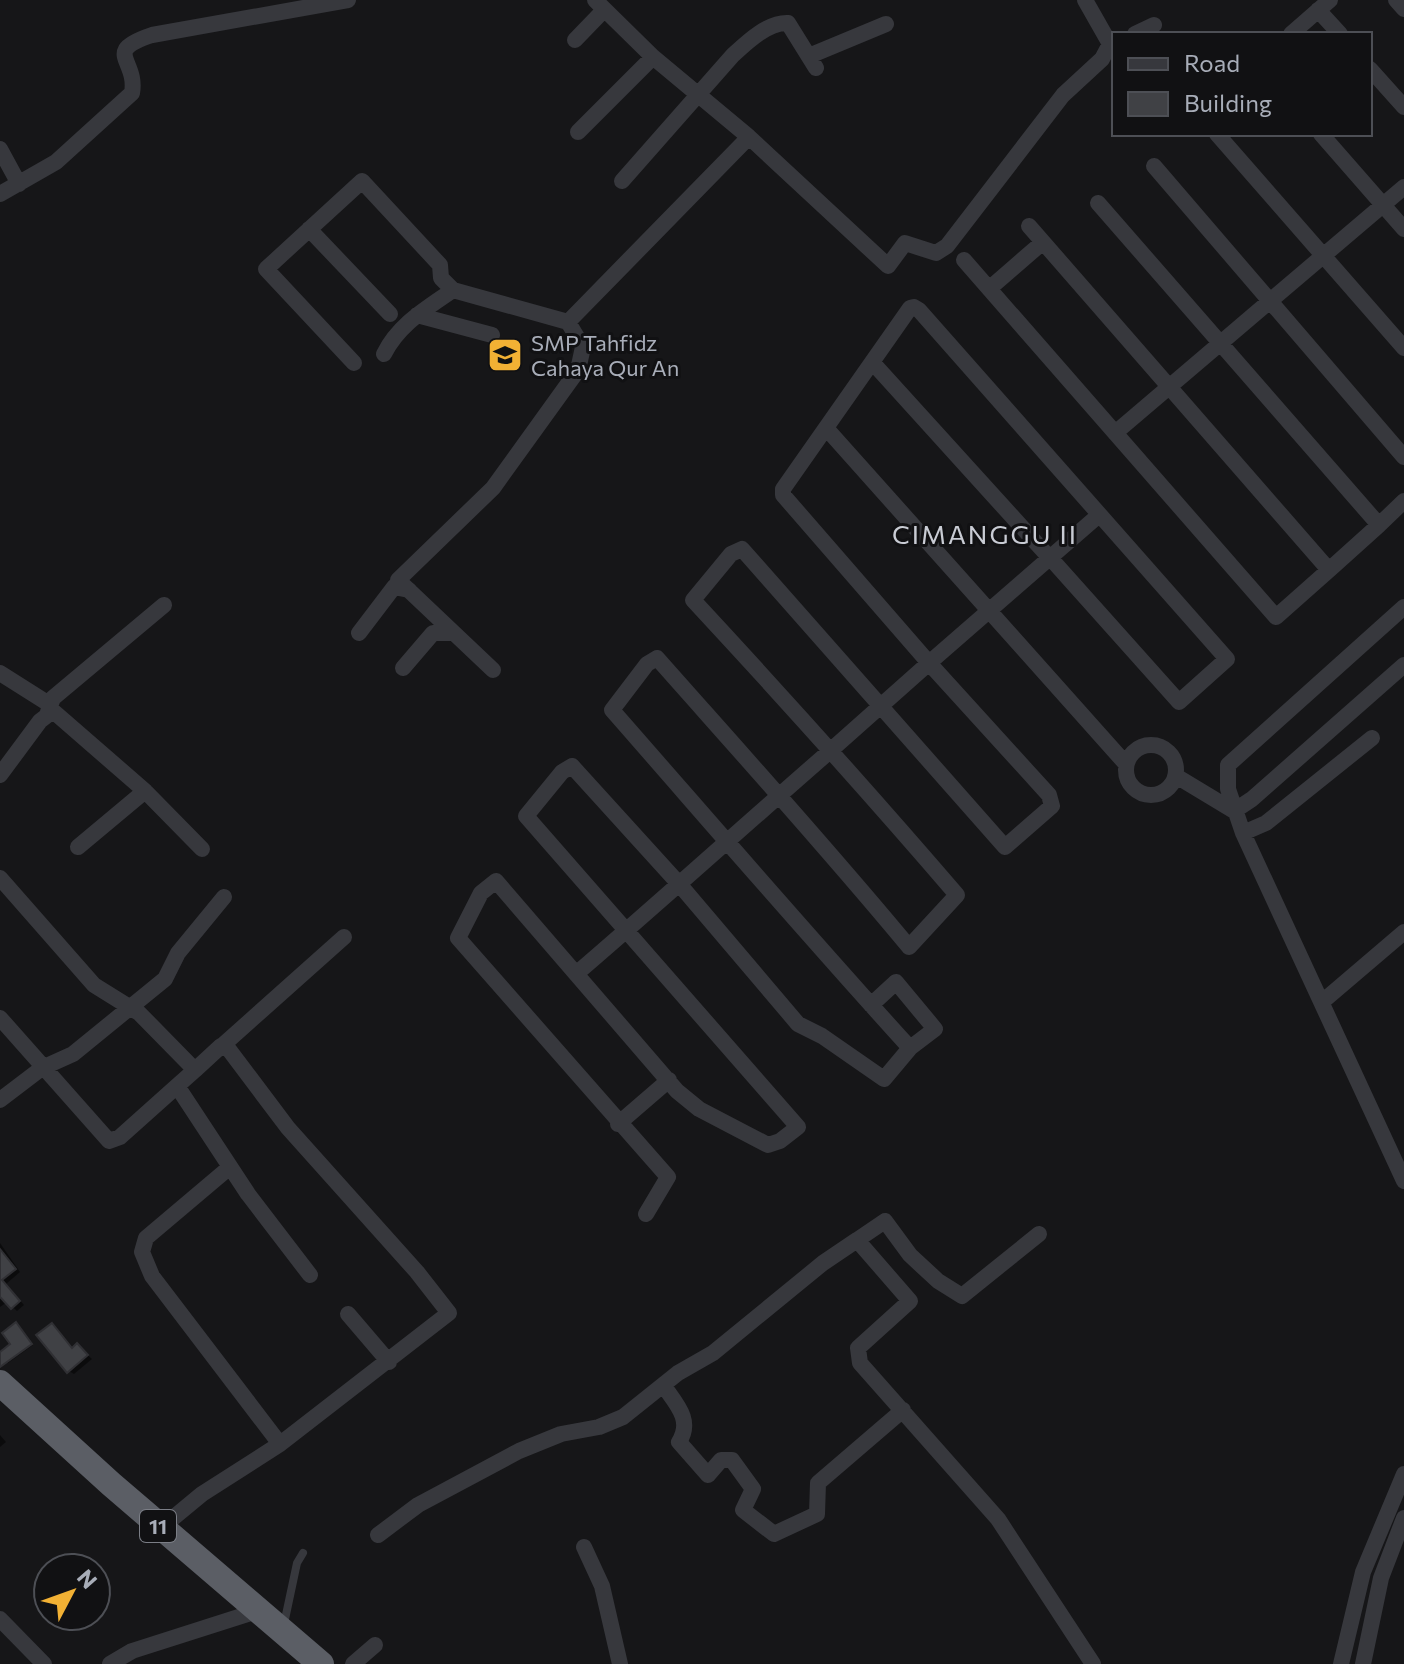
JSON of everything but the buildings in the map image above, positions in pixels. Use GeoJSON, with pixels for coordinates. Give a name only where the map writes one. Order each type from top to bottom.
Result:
{"type":"FeatureCollection","features":[{"type":"Feature","properties":{"kind":"highway","name":"11"},"geometry":{"type":"LineString","coordinates":[[0,1383],[161,1528],[321,1664]]}},
{"type":"Feature","properties":{"kind":"street"},"geometry":{"type":"LineString","coordinates":[[0,194],[56,162],[132,93],[133,82],[124,58],[124,49],[129,42],[152,35],[348,0]]}},
{"type":"Feature","properties":{"kind":"street"},"geometry":{"type":"LineString","coordinates":[[575,40],[600,5],[653,57],[749,137],[888,266],[905,243],[936,253],[947,246],[1063,95],[1102,59],[1112,44],[1085,0]]}},
{"type":"Feature","properties":{"kind":"street"},"geometry":{"type":"LineString","coordinates":[[1396,0],[1404,9]]}},
{"type":"Feature","properties":{"kind":"street"},"geometry":{"type":"LineString","coordinates":[[1293,32],[1324,5],[1339,32]]}},
{"type":"Feature","properties":{"kind":"street"},"geometry":{"type":"LineString","coordinates":[[622,181],[744,45],[781,23],[791,25],[812,62],[886,24]]}},
{"type":"Feature","properties":{"kind":"street"},"geometry":{"type":"LineString","coordinates":[[1139,32],[1154,25]]}},
{"type":"Feature","properties":{"kind":"street"},"geometry":{"type":"LineString","coordinates":[[578,132],[653,57]]}},
{"type":"Feature","properties":{"kind":"street"},"geometry":{"type":"LineString","coordinates":[[1372,71],[1404,107]]}},
{"type":"Feature","properties":{"kind":"street"},"geometry":{"type":"LineString","coordinates":[[1219,136],[1404,348]]}},
{"type":"Feature","properties":{"kind":"street"},"geometry":{"type":"LineString","coordinates":[[1323,136],[1404,229]]}},
{"type":"Feature","properties":{"kind":"street"},"geometry":{"type":"LineString","coordinates":[[568,322],[749,137]]}},
{"type":"Feature","properties":{"kind":"street"},"geometry":{"type":"LineString","coordinates":[[0,149],[19,184]]}},
{"type":"Feature","properties":{"kind":"street"},"geometry":{"type":"LineString","coordinates":[[1154,166],[1404,457]]}},
{"type":"Feature","properties":{"kind":"street"},"geometry":{"type":"LineString","coordinates":[[354,363],[266,269],[362,181],[440,265],[441,278],[453,290],[568,322],[583,347],[578,370],[493,488],[398,580],[493,670]]}},
{"type":"Feature","properties":{"kind":"street"},"geometry":{"type":"LineString","coordinates":[[1115,433],[1404,187]]}},
{"type":"Feature","properties":{"kind":"street"},"geometry":{"type":"LineString","coordinates":[[1098,203],[1379,525]]}},
{"type":"Feature","properties":{"kind":"street"},"geometry":{"type":"LineString","coordinates":[[1029,226],[1329,570]]}},
{"type":"Feature","properties":{"kind":"street"},"geometry":{"type":"LineString","coordinates":[[309,229],[390,314]]}},
{"type":"Feature","properties":{"kind":"street"},"geometry":{"type":"LineString","coordinates":[[990,288],[1043,242]]}},
{"type":"Feature","properties":{"kind":"street"},"geometry":{"type":"LineString","coordinates":[[964,260],[1276,617],[1404,501]]}},
{"type":"Feature","properties":{"kind":"street"},"geometry":{"type":"LineString","coordinates":[[384,354],[393,336],[453,290]]}},
{"type":"Feature","properties":{"kind":"street"},"geometry":{"type":"LineString","coordinates":[[873,363],[1179,702],[1227,659],[919,310],[910,308],[783,489],[783,495],[1049,795],[1052,806],[1005,847],[742,549],[731,554],[693,600],[957,895],[909,947],[781,795],[657,658],[647,664],[612,710],[910,1048]]}},
{"type":"Feature","properties":{"kind":"street"},"geometry":{"type":"LineString","coordinates":[[417,315],[492,335]]}},
{"type":"Feature","properties":{"kind":"street"},"geometry":{"type":"LineString","coordinates":[[826,428],[1126,764],[1128,781],[1146,795],[1168,789],[1176,776],[1174,760],[1156,746],[1140,747],[1126,764]]}},
{"type":"Feature","properties":{"kind":"street"},"geometry":{"type":"LineString","coordinates":[[576,974],[1048,556],[1099,515]]}},
{"type":"Feature","properties":{"kind":"street"},"geometry":{"type":"LineString","coordinates":[[359,633],[394,587],[409,590]]}},
{"type":"Feature","properties":{"kind":"street"},"geometry":{"type":"LineString","coordinates":[[0,775],[48,708],[164,605]]}},
{"type":"Feature","properties":{"kind":"street"},"geometry":{"type":"LineString","coordinates":[[1404,607],[1228,765],[1226,781],[1243,833],[1404,1181]]}},
{"type":"Feature","properties":{"kind":"street"},"geometry":{"type":"LineString","coordinates":[[403,668],[433,633],[453,633]]}},
{"type":"Feature","properties":{"kind":"street"},"geometry":{"type":"LineString","coordinates":[[1234,811],[1252,799],[1404,665]]}},
{"type":"Feature","properties":{"kind":"street"},"geometry":{"type":"LineString","coordinates":[[0,673],[55,712],[145,791],[202,849]]}},
{"type":"Feature","properties":{"kind":"street"},"geometry":{"type":"LineString","coordinates":[[1243,833],[1266,823],[1372,738]]}},
{"type":"Feature","properties":{"kind":"street"},"geometry":{"type":"LineString","coordinates":[[646,1214],[668,1177],[618,1124],[458,938],[481,893],[496,881],[669,1080],[699,1109],[768,1145],[780,1141],[798,1127],[526,816],[562,772],[572,766],[680,885],[798,1024],[822,1036],[884,1079],[910,1048],[935,1029],[896,982],[871,1005]]}},
{"type":"Feature","properties":{"kind":"street"},"geometry":{"type":"LineString","coordinates":[[1176,776],[1234,811]]}},
{"type":"Feature","properties":{"kind":"street"},"geometry":{"type":"LineString","coordinates":[[78,847],[145,791]]}},
{"type":"Feature","properties":{"kind":"street"},"geometry":{"type":"LineString","coordinates":[[0,878],[94,985],[129,1007],[195,1070]]}},
{"type":"Feature","properties":{"kind":"street"},"geometry":{"type":"LineString","coordinates":[[0,1100],[42,1068],[73,1054],[169,975],[178,953],[224,897]]}},
{"type":"Feature","properties":{"kind":"street"},"geometry":{"type":"LineString","coordinates":[[1322,1002],[1404,932]]}},
{"type":"Feature","properties":{"kind":"street"},"geometry":{"type":"LineString","coordinates":[[0,1018],[112,1142],[344,937]]}},
{"type":"Feature","properties":{"kind":"street"},"geometry":{"type":"LineString","coordinates":[[161,1528],[202,1494],[280,1444],[449,1317],[448,1309],[288,1128],[223,1045]]}},
{"type":"Feature","properties":{"kind":"street"},"geometry":{"type":"LineString","coordinates":[[618,1124],[669,1080]]}},
{"type":"Feature","properties":{"kind":"street"},"geometry":{"type":"LineString","coordinates":[[177,1086],[230,1167],[310,1275]]}},
{"type":"Feature","properties":{"kind":"street"},"geometry":{"type":"LineString","coordinates":[[230,1167],[146,1238],[142,1252],[152,1276],[280,1444]]}},
{"type":"Feature","properties":{"kind":"street"},"geometry":{"type":"LineString","coordinates":[[378,1535],[407,1512],[457,1483],[542,1441],[613,1422],[713,1353],[823,1263],[885,1221],[910,1255],[938,1281],[953,1287],[962,1296],[1039,1234]]}},
{"type":"Feature","properties":{"kind":"street"},"geometry":{"type":"LineString","coordinates":[[857,1240],[910,1301],[863,1342],[857,1356],[998,1519],[1093,1664]]}},
{"type":"Feature","properties":{"kind":"street"},"geometry":{"type":"LineString","coordinates":[[348,1314],[389,1362]]}},
{"type":"Feature","properties":{"kind":"street"},"geometry":{"type":"LineString","coordinates":[[663,1385],[684,1414],[686,1431],[679,1442],[708,1475],[721,1460],[732,1460],[753,1489],[743,1510],[774,1534],[817,1514],[818,1483],[903,1410]]}},
{"type":"Feature","properties":{"kind":"street"},"geometry":{"type":"LineString","coordinates":[[1341,1664],[1363,1572],[1404,1474]]}},
{"type":"Feature","properties":{"kind":"street"},"geometry":{"type":"LineString","coordinates":[[1363,1664],[1381,1578],[1404,1518]]}},
{"type":"Feature","properties":{"kind":"street"},"geometry":{"type":"LineString","coordinates":[[584,1547],[602,1586],[620,1664]]}},
{"type":"Feature","properties":{"kind":"street"},"geometry":{"type":"LineString","coordinates":[[110,1664],[132,1651],[257,1611]]}},
{"type":"Feature","properties":{"kind":"street"},"geometry":{"type":"LineString","coordinates":[[0,1619],[44,1664]]}},
{"type":"Feature","properties":{"kind":"street"},"geometry":{"type":"LineString","coordinates":[[353,1664],[375,1645]]}},
{"type":"Feature","properties":{"kind":"lane"},"geometry":{"type":"LineString","coordinates":[[282,1632],[297,1563],[303,1553]]}},
{"type":"Feature","properties":{"kind":"place","name":"SMP Tahfidz Cahaya Qur An"},"geometry":{"type":"Point","coordinates":[505,355]}},
{"type":"Feature","properties":{"kind":"district","name":"CIMANGGU II"},"geometry":{"type":"Point","coordinates":[985,533]}}]}
